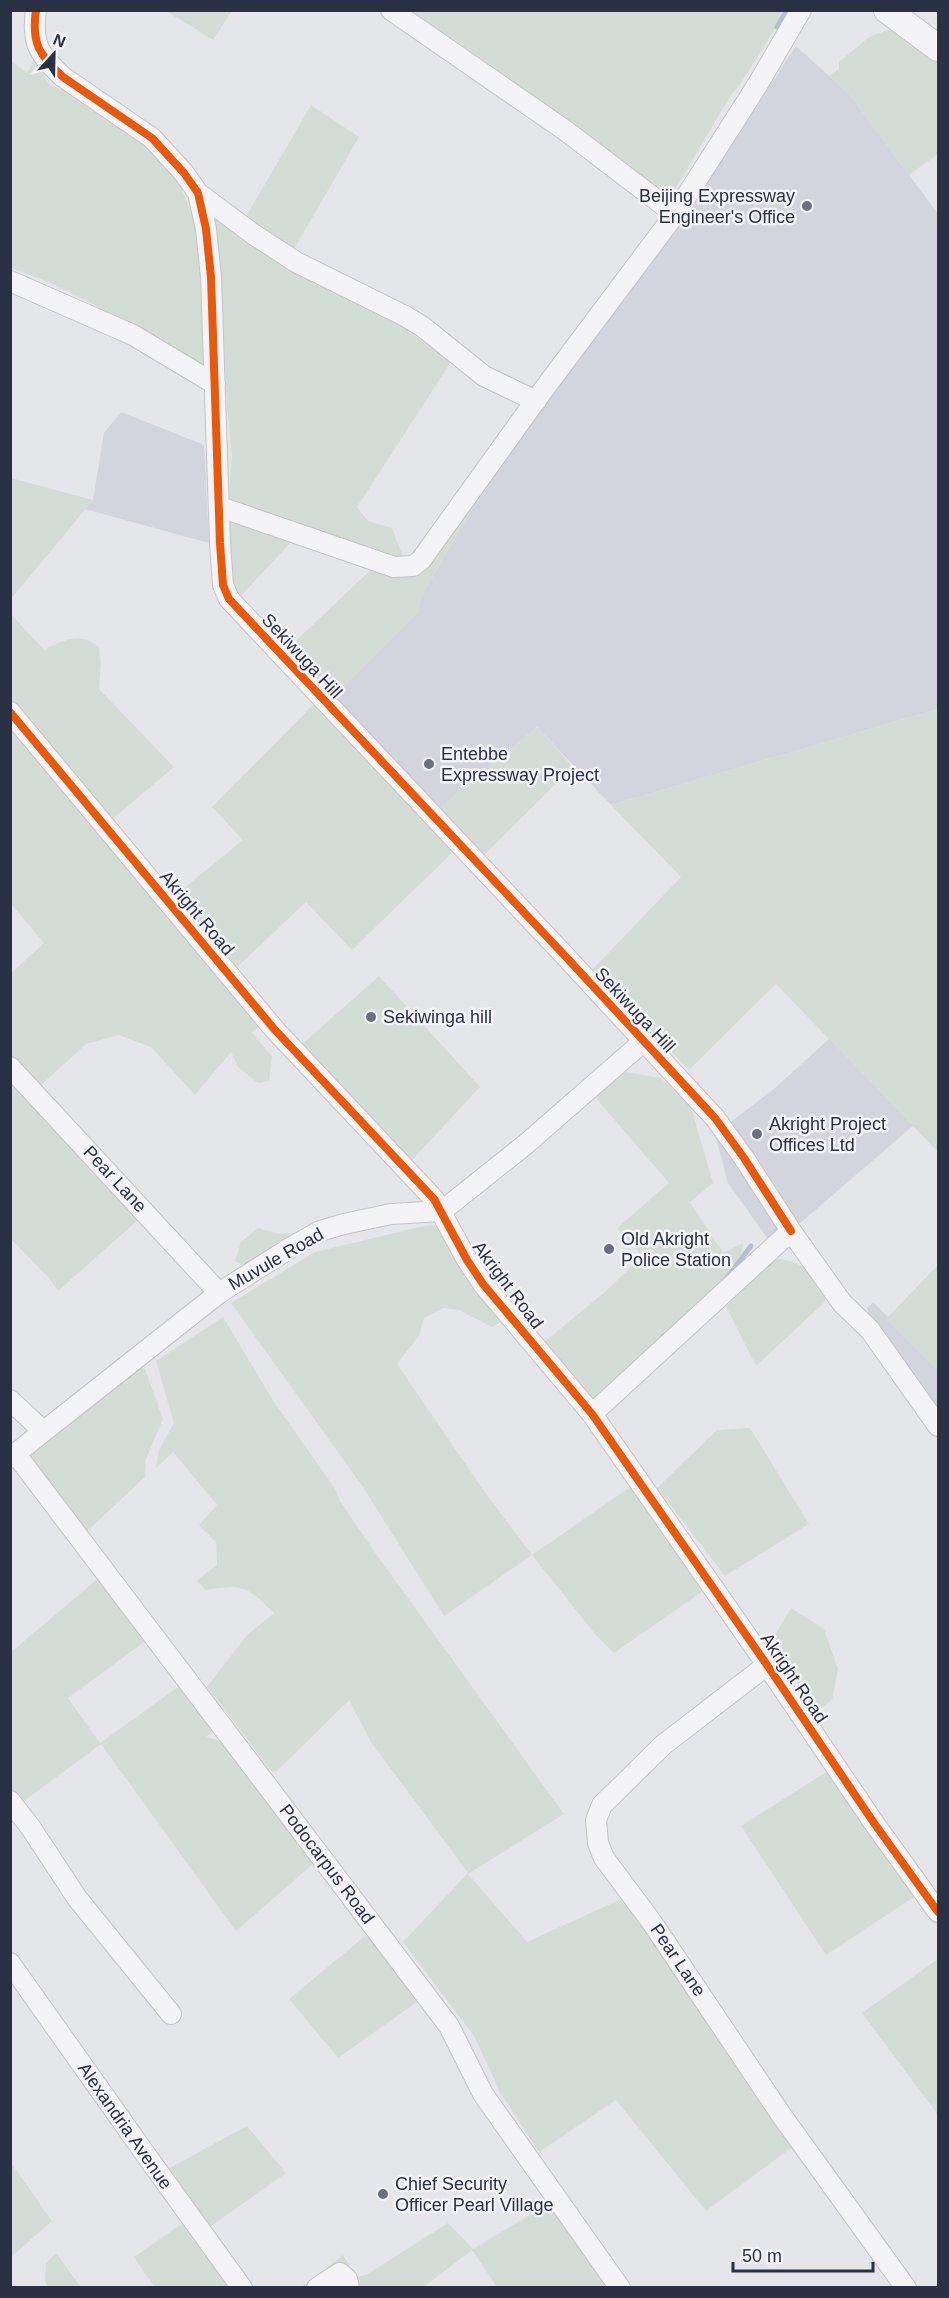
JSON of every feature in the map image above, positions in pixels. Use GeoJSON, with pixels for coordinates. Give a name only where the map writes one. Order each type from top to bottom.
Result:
{"type":"FeatureCollection","features":[{"type":"Feature","properties":{"kind":"street","name":"Sekiwuga Hill"},"geometry":{"type":"LineString","coordinates":[[36,10],[37,48],[44,57],[63,77],[152,138],[184,173],[198,193],[206,229],[211,277],[220,543],[223,585],[229,599],[644,1041],[729,1137],[842,1303],[870,1330],[939,1426]]}},
{"type":"Feature","properties":{"kind":"street"},"geometry":{"type":"LineString","coordinates":[[391,10],[566,131],[675,214]]}},
{"type":"Feature","properties":{"kind":"street"},"geometry":{"type":"LineString","coordinates":[[220,507],[394,567],[413,567],[422,560],[536,401],[675,214],[758,84],[801,10]]}},
{"type":"Feature","properties":{"kind":"street"},"geometry":{"type":"LineString","coordinates":[[887,10],[939,48]]}},
{"type":"Feature","properties":{"kind":"street"},"geometry":{"type":"LineString","coordinates":[[198,193],[252,234],[296,262],[405,316],[423,327],[484,376],[536,401]]}},
{"type":"Feature","properties":{"kind":"street"},"geometry":{"type":"LineString","coordinates":[[10,281],[123,330],[214,384]]}},
{"type":"Feature","properties":{"kind":"street","name":"Akright Road"},"geometry":{"type":"LineString","coordinates":[[10,712],[275,1030],[423,1185],[442,1211],[467,1260],[483,1284],[592,1414],[874,1823],[939,1912]]}},
{"type":"Feature","properties":{"kind":"street"},"geometry":{"type":"LineString","coordinates":[[442,1211],[526,1144],[644,1041]]}},
{"type":"Feature","properties":{"kind":"street","name":"Pear Lane"},"geometry":{"type":"LineString","coordinates":[[10,1066],[219,1293]]}},
{"type":"Feature","properties":{"kind":"street","name":"Muvule Road"},"geometry":{"type":"LineString","coordinates":[[13,1456],[219,1293],[320,1231],[391,1214],[442,1211]]}},
{"type":"Feature","properties":{"kind":"street"},"geometry":{"type":"LineString","coordinates":[[592,1414],[791,1231]]}},
{"type":"Feature","properties":{"kind":"street"},"geometry":{"type":"LineString","coordinates":[[10,1400],[43,1431]]}},
{"type":"Feature","properties":{"kind":"street","name":"Podocarpus Road"},"geometry":{"type":"LineString","coordinates":[[13,1456],[449,2026],[483,2094],[620,2288]]}},
{"type":"Feature","properties":{"kind":"street","name":"Pear Lane"},"geometry":{"type":"LineString","coordinates":[[767,1665],[663,1745],[602,1805],[596,1820],[598,1843],[604,1858],[658,1930],[782,2116],[906,2288]]}},
{"type":"Feature","properties":{"kind":"street"},"geometry":{"type":"LineString","coordinates":[[10,1801],[31,1828],[77,1898],[171,2014]]}},
{"type":"Feature","properties":{"kind":"street","name":"Alexandria Avenue"},"geometry":{"type":"LineString","coordinates":[[10,1963],[242,2288]]}},
{"type":"Feature","properties":{"kind":"street"},"geometry":{"type":"LineString","coordinates":[[317,2288],[345,2280]]}},
{"type":"Feature","properties":{"kind":"shaded area"},"geometry":{"type":"Polygon","coordinates":[[[412,10],[786,11],[731,95],[667,203],[408,18],[412,10]]]}},
{"type":"Feature","properties":{"kind":"shaded area"},"geometry":{"type":"Polygon","coordinates":[[[166,11],[232,11],[213,40],[166,11]]]}},
{"type":"Feature","properties":{"kind":"shaded area"},"geometry":{"type":"Polygon","coordinates":[[[894,25],[938,57],[938,154],[909,175],[850,95],[829,76],[839,69],[839,62],[869,37],[888,30],[894,25]]]}},
{"type":"Feature","properties":{"kind":"shaded area"},"geometry":{"type":"Polygon","coordinates":[[[796,46],[850,95],[938,214],[938,709],[611,805],[537,727],[436,811],[331,699],[418,612],[421,597],[474,505],[538,407],[654,260],[796,46]]]}},
{"type":"Feature","properties":{"kind":"shaded area"},"geometry":{"type":"Polygon","coordinates":[[[35,58],[49,84],[69,93],[135,135],[174,170],[194,219],[210,361],[203,371],[82,298],[11,268],[11,61],[27,73],[35,58]]]}},
{"type":"Feature","properties":{"kind":"shaded area"},"geometry":{"type":"Polygon","coordinates":[[[311,105],[359,137],[294,249],[244,220],[311,105]]]}},
{"type":"Feature","properties":{"kind":"shaded area"},"geometry":{"type":"Polygon","coordinates":[[[211,211],[396,322],[451,362],[357,507],[368,521],[392,528],[406,564],[422,569],[474,505],[421,597],[419,612],[331,699],[285,651],[378,563],[293,540],[237,600],[227,565],[226,528],[232,456],[227,408],[223,318],[211,211]]]}},
{"type":"Feature","properties":{"kind":"shaded area"},"geometry":{"type":"Polygon","coordinates":[[[121,412],[204,445],[209,543],[85,509],[93,500],[104,433],[121,412]]]}},
{"type":"Feature","properties":{"kind":"shaded area"},"geometry":{"type":"Polygon","coordinates":[[[10,478],[93,500],[11,599],[10,478]]]}},
{"type":"Feature","properties":{"kind":"shaded area"},"geometry":{"type":"Polygon","coordinates":[[[10,613],[45,651],[47,648],[73,638],[92,642],[99,647],[101,663],[99,689],[174,767],[109,822],[11,703],[10,613]]]}},
{"type":"Feature","properties":{"kind":"shaded area"},"geometry":{"type":"Polygon","coordinates":[[[315,703],[453,852],[352,950],[306,902],[233,971],[173,897],[243,840],[212,807],[315,703]]]}},
{"type":"Feature","properties":{"kind":"shaded area"},"geometry":{"type":"Polygon","coordinates":[[[938,709],[938,1152],[776,984],[689,1070],[592,970],[681,877],[611,805],[938,709]]]}},
{"type":"Feature","properties":{"kind":"shaded area"},"geometry":{"type":"Polygon","coordinates":[[[11,727],[263,1024],[252,1032],[272,1057],[269,1081],[258,1083],[238,1067],[231,1052],[195,1095],[151,1047],[119,1035],[86,1044],[40,1086],[11,1054],[10,974],[44,943],[11,904],[11,727]]]}},
{"type":"Feature","properties":{"kind":"shaded area"},"geometry":{"type":"Polygon","coordinates":[[[537,727],[573,767],[482,857],[436,811],[537,727]]]}},
{"type":"Feature","properties":{"kind":"shaded area"},"geometry":{"type":"Polygon","coordinates":[[[379,976],[480,1087],[411,1161],[299,1047],[379,976]]]}},
{"type":"Feature","properties":{"kind":"shaded area"},"geometry":{"type":"Polygon","coordinates":[[[830,1038],[914,1125],[798,1225],[770,1242],[728,1183],[715,1134],[775,1088],[830,1038]]]}},
{"type":"Feature","properties":{"kind":"shaded area"},"geometry":{"type":"Polygon","coordinates":[[[626,1072],[660,1078],[689,1100],[713,1183],[690,1202],[723,1253],[743,1243],[741,1257],[733,1277],[594,1401],[542,1344],[606,1291],[642,1256],[617,1228],[669,1183],[594,1096],[626,1072]]]}},
{"type":"Feature","properties":{"kind":"shaded area"},"geometry":{"type":"Polygon","coordinates":[[[10,1074],[95,1175],[138,1220],[58,1291],[49,1278],[11,1239],[10,1074]]]}},
{"type":"Feature","properties":{"kind":"shaded area"},"geometry":{"type":"Polygon","coordinates":[[[436,1225],[444,1229],[504,1320],[492,1327],[459,1310],[443,1308],[424,1318],[419,1336],[397,1364],[484,1491],[532,1555],[444,1616],[363,1487],[231,1303],[315,1252],[436,1225]]]}},
{"type":"Feature","properties":{"kind":"shaded area"},"geometry":{"type":"Polygon","coordinates":[[[258,1228],[279,1234],[300,1232],[247,1267],[235,1261],[241,1242],[258,1228]]]}},
{"type":"Feature","properties":{"kind":"shaded area"},"geometry":{"type":"Polygon","coordinates":[[[773,1258],[800,1265],[818,1280],[831,1296],[756,1366],[726,1306],[773,1258]]]}},
{"type":"Feature","properties":{"kind":"shaded area"},"geometry":{"type":"Polygon","coordinates":[[[938,1265],[938,1371],[886,1319],[938,1265]]]}},
{"type":"Feature","properties":{"kind":"shaded area"},"geometry":{"type":"Polygon","coordinates":[[[873,1302],[938,1368],[938,1417],[873,1326],[867,1309],[873,1302]]]}},
{"type":"Feature","properties":{"kind":"shaded area"},"geometry":{"type":"Polygon","coordinates":[[[223,1317],[274,1402],[336,1490],[340,1501],[374,1551],[564,1814],[468,1874],[527,1942],[628,1896],[795,2145],[706,2211],[616,2100],[539,2152],[501,2094],[474,2036],[403,1942],[468,1873],[371,1742],[349,1700],[277,1771],[272,1772],[207,1687],[247,1635],[274,1613],[257,1597],[244,1589],[229,1587],[205,1590],[197,1580],[217,1565],[216,1542],[199,1525],[217,1505],[173,1452],[156,1468],[159,1450],[174,1423],[156,1361],[223,1317]]]}},
{"type":"Feature","properties":{"kind":"shaded area"},"geometry":{"type":"Polygon","coordinates":[[[137,1367],[145,1369],[163,1419],[146,1459],[145,1477],[85,1533],[21,1450],[137,1367]]]}},
{"type":"Feature","properties":{"kind":"shaded area"},"geometry":{"type":"Polygon","coordinates":[[[750,1428],[809,1524],[725,1576],[657,1488],[717,1430],[750,1428]]]}},
{"type":"Feature","properties":{"kind":"shaded area"},"geometry":{"type":"Polygon","coordinates":[[[633,1485],[706,1589],[614,1653],[595,1634],[532,1555],[633,1485]]]}},
{"type":"Feature","properties":{"kind":"shaded area"},"geometry":{"type":"Polygon","coordinates":[[[101,1576],[151,1637],[68,1698],[100,1743],[185,1682],[218,1728],[206,1737],[228,1743],[320,1858],[236,1931],[101,1744],[20,1804],[11,1791],[10,1653],[101,1576]]]}},
{"type":"Feature","properties":{"kind":"shaded area"},"geometry":{"type":"Polygon","coordinates":[[[791,1608],[824,1629],[838,1669],[832,1700],[817,1711],[772,1640],[791,1608]]]}},
{"type":"Feature","properties":{"kind":"shaded area"},"geometry":{"type":"Polygon","coordinates":[[[834,1767],[920,1893],[826,1955],[741,1826],[834,1767]]]}},
{"type":"Feature","properties":{"kind":"shaded area"},"geometry":{"type":"Polygon","coordinates":[[[376,1927],[427,1995],[338,2058],[289,1999],[376,1927]]]}},
{"type":"Feature","properties":{"kind":"shaded area"},"geometry":{"type":"Polygon","coordinates":[[[938,1959],[938,2115],[862,2013],[938,1959]]]}},
{"type":"Feature","properties":{"kind":"shaded area"},"geometry":{"type":"Polygon","coordinates":[[[247,2126],[286,2173],[207,2229],[166,2170],[247,2126]]]}},
{"type":"Feature","properties":{"kind":"shaded area"},"geometry":{"type":"Polygon","coordinates":[[[10,2161],[52,2221],[11,2257],[10,2257],[10,2161]]]}},
{"type":"Feature","properties":{"kind":"shaded area"},"geometry":{"type":"Polygon","coordinates":[[[553,2201],[618,2287],[497,2287],[472,2250],[424,2287],[300,2288],[343,2255],[357,2277],[366,2275],[448,2223],[473,2249],[553,2201]]]}},
{"type":"Feature","properties":{"kind":"shaded area"},"geometry":{"type":"Polygon","coordinates":[[[183,2223],[228,2287],[154,2287],[134,2257],[183,2223]]]}},
{"type":"Feature","properties":{"kind":"shaded area"},"geometry":{"type":"Polygon","coordinates":[[[56,2253],[80,2286],[48,2287],[45,2281],[46,2263],[56,2253]]]}},
{"type":"Feature","properties":{"kind":"waterway"},"geometry":{"type":"LineString","coordinates":[[777,27],[787,10]]}},
{"type":"Feature","properties":{"kind":"waterway"},"geometry":{"type":"LineString","coordinates":[[726,1279],[751,1246]]}},
{"type":"Feature","properties":{"kind":"cycle path"},"geometry":{"type":"LineString","coordinates":[[36,10],[36,41],[48,62],[63,77],[152,138],[184,173],[198,193],[206,229],[211,277],[220,543],[223,585],[229,599],[715,1118],[791,1231]]}},
{"type":"Feature","properties":{"kind":"cycle path"},"geometry":{"type":"LineString","coordinates":[[10,712],[275,1030],[434,1199],[467,1260],[483,1284],[592,1414],[938,1912]]}},
{"type":"Feature","properties":{"kind":"place","name":"Beijing Expressway Engineer's Office"},"geometry":{"type":"Point","coordinates":[807,206]}},
{"type":"Feature","properties":{"kind":"place","name":"Entebbe Expressway Project"},"geometry":{"type":"Point","coordinates":[429,764]}},
{"type":"Feature","properties":{"kind":"place","name":"Sekiwinga hill"},"geometry":{"type":"Point","coordinates":[371,1017]}},
{"type":"Feature","properties":{"kind":"place","name":"Akright Project Offices Ltd"},"geometry":{"type":"Point","coordinates":[757,1134]}},
{"type":"Feature","properties":{"kind":"place","name":"Old Akright Police Station"},"geometry":{"type":"Point","coordinates":[609,1249]}},
{"type":"Feature","properties":{"kind":"place","name":"Chief Security Officer Pearl Village"},"geometry":{"type":"Point","coordinates":[383,2194]}}]}
